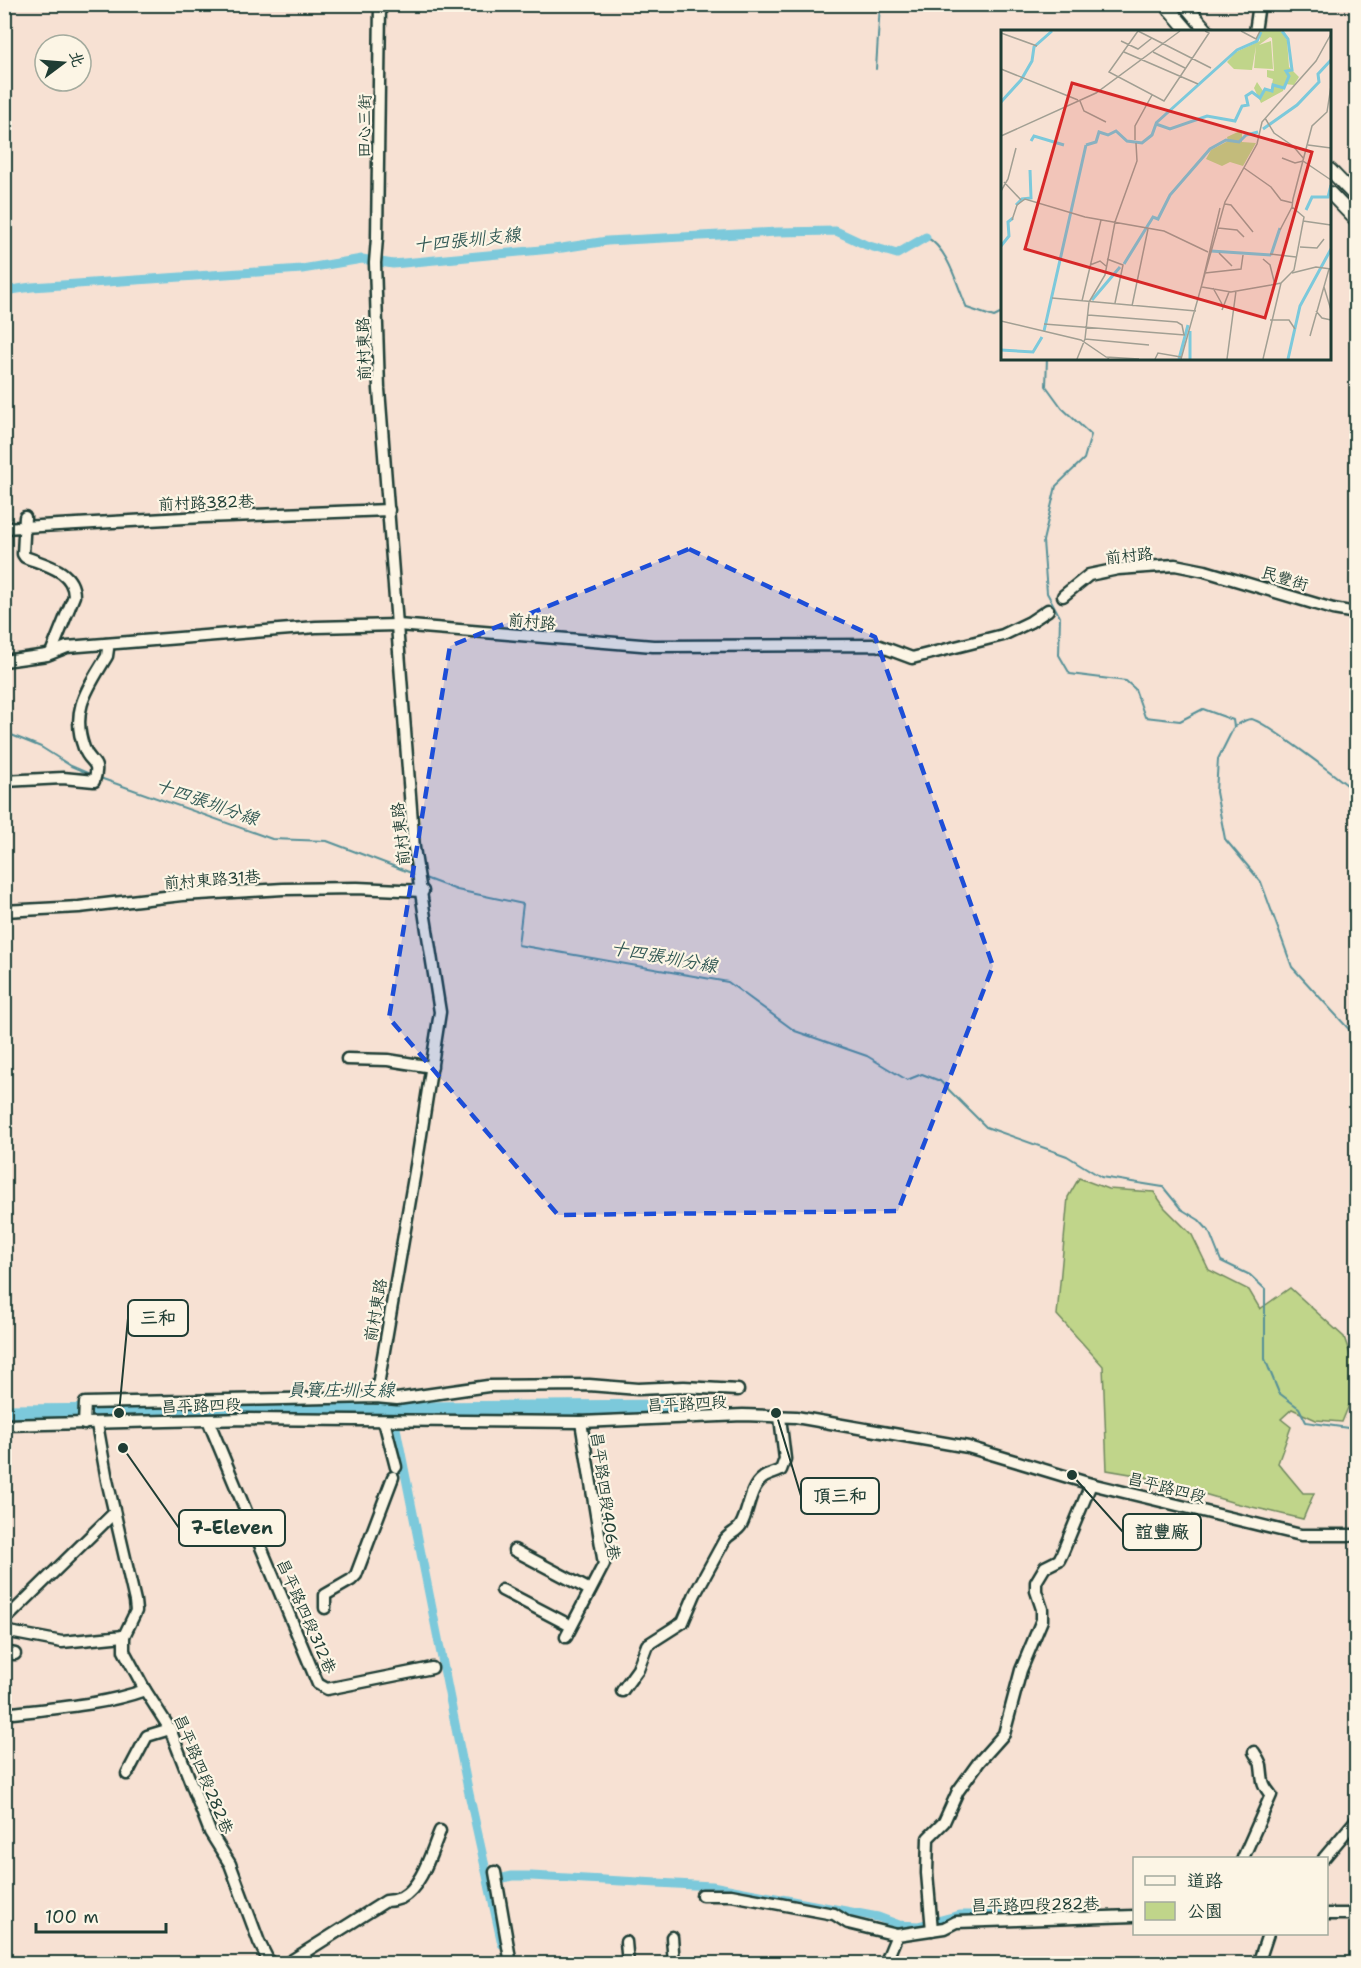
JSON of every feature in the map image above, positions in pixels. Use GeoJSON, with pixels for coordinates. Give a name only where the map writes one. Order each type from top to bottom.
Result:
{"type":"FeatureCollection","features":[{"type":"Feature","properties":{"kind":"main road"},"geometry":{"type":"LineString","coordinates":[[1165,4],[1187,30]]}},
{"type":"Feature","properties":{"kind":"main road"},"geometry":{"type":"LineString","coordinates":[[1184,4],[1206,30]]}},
{"type":"Feature","properties":{"kind":"main road"},"geometry":{"type":"LineString","coordinates":[[1331,172],[1356,197]]}},
{"type":"Feature","properties":{"kind":"main road"},"geometry":{"type":"LineString","coordinates":[[1331,195],[1356,219]]}},
{"type":"Feature","properties":{"kind":"street","name":"田心三街"},"geometry":{"type":"LineString","coordinates":[[375,263],[378,238],[380,4]]}},
{"type":"Feature","properties":{"kind":"street"},"geometry":{"type":"LineString","coordinates":[[1255,30],[1259,4]]}},
{"type":"Feature","properties":{"kind":"street","name":"前村東路"},"geometry":{"type":"LineString","coordinates":[[375,263],[379,389],[414,848],[423,891],[440,1012],[376,1397]]}},
{"type":"Feature","properties":{"kind":"street","name":"前村路382巷"},"geometry":{"type":"LineString","coordinates":[[4,528],[24,521],[389,510]]}},
{"type":"Feature","properties":{"kind":"street"},"geometry":{"type":"LineString","coordinates":[[24,521],[23,554],[25,557],[63,572],[74,591],[51,653]]}},
{"type":"Feature","properties":{"kind":"street","name":"前村路"},"geometry":{"type":"LineString","coordinates":[[1063,596],[1089,575],[1118,569],[1175,565],[1205,571]]}},
{"type":"Feature","properties":{"kind":"street","name":"民豐街"},"geometry":{"type":"LineString","coordinates":[[1205,571],[1333,609],[1356,613]]}},
{"type":"Feature","properties":{"kind":"street","name":"前村路"},"geometry":{"type":"LineString","coordinates":[[4,661],[16,661],[67,647],[316,627],[398,625],[653,646],[877,645],[912,658],[1003,635],[1048,610]]}},
{"type":"Feature","properties":{"kind":"street"},"geometry":{"type":"LineString","coordinates":[[4,781],[63,778],[94,781],[98,770],[96,763],[85,751],[80,732],[79,713],[82,700],[107,656],[106,644]]}},
{"type":"Feature","properties":{"kind":"street","name":"前村東路31巷"},"geometry":{"type":"LineString","coordinates":[[4,911],[79,907],[182,895],[278,890],[357,888],[423,891]]}},
{"type":"Feature","properties":{"kind":"street"},"geometry":{"type":"LineString","coordinates":[[347,1059],[388,1060],[432,1066]]}},
{"type":"Feature","properties":{"kind":"street"},"geometry":{"type":"LineString","coordinates":[[84,1424],[85,1402],[376,1397],[397,1399],[488,1386],[589,1384],[638,1389],[684,1387],[738,1390]]}},
{"type":"Feature","properties":{"kind":"street","name":"昌平路四段"},"geometry":{"type":"LineString","coordinates":[[4,1425],[247,1419],[581,1422],[743,1415],[796,1417],[957,1444],[1091,1485],[1300,1535],[1356,1535]]}},
{"type":"Feature","properties":{"kind":"street"},"geometry":{"type":"LineString","coordinates":[[621,1691],[638,1669],[646,1645],[683,1622],[695,1594],[724,1541],[742,1524],[754,1491],[762,1478],[781,1470],[785,1459],[780,1417]]}},
{"type":"Feature","properties":{"kind":"street","name":"昌平路四段312巷"},"geometry":{"type":"LineString","coordinates":[[208,1420],[318,1684],[327,1689],[432,1668]]}},
{"type":"Feature","properties":{"kind":"street"},"geometry":{"type":"LineString","coordinates":[[325,1608],[325,1594],[356,1575],[394,1472],[384,1420]]}},
{"type":"Feature","properties":{"kind":"street","name":"昌平路四段406巷"},"geometry":{"type":"LineString","coordinates":[[566,1637],[604,1564],[581,1422]]}},
{"type":"Feature","properties":{"kind":"street"},"geometry":{"type":"LineString","coordinates":[[4,1631],[62,1641],[124,1636],[136,1611],[97,1424]]}},
{"type":"Feature","properties":{"kind":"street"},"geometry":{"type":"LineString","coordinates":[[932,1930],[927,1873],[928,1838],[944,1822],[958,1791],[979,1762],[1004,1734],[1010,1719],[1021,1670],[1042,1620],[1036,1582],[1045,1567],[1059,1560],[1091,1485]]}},
{"type":"Feature","properties":{"kind":"street"},"geometry":{"type":"LineString","coordinates":[[10,1615],[114,1513]]}},
{"type":"Feature","properties":{"kind":"street"},"geometry":{"type":"LineString","coordinates":[[514,1550],[590,1590]]}},
{"type":"Feature","properties":{"kind":"street"},"geometry":{"type":"LineString","coordinates":[[502,1590],[571,1626]]}},
{"type":"Feature","properties":{"kind":"street","name":"昌平路四段282巷"},"geometry":{"type":"LineString","coordinates":[[124,1636],[124,1651],[170,1729],[210,1832],[230,1864],[259,1942],[270,1964]]}},
{"type":"Feature","properties":{"kind":"street"},"geometry":{"type":"LineString","coordinates":[[5,1712],[103,1702],[145,1690]]}},
{"type":"Feature","properties":{"kind":"street"},"geometry":{"type":"LineString","coordinates":[[127,1774],[147,1736],[170,1729]]}},
{"type":"Feature","properties":{"kind":"street"},"geometry":{"type":"LineString","coordinates":[[1244,1857],[1271,1795],[1266,1789],[1260,1773],[1261,1766],[1254,1752]]}},
{"type":"Feature","properties":{"kind":"street"},"geometry":{"type":"LineString","coordinates":[[1325,1857],[1356,1820]]}},
{"type":"Feature","properties":{"kind":"street"},"geometry":{"type":"LineString","coordinates":[[286,1964],[386,1901],[399,1899],[412,1890],[440,1831]]}},
{"type":"Feature","properties":{"kind":"street"},"geometry":{"type":"LineString","coordinates":[[495,1872],[511,1964]]}},
{"type":"Feature","properties":{"kind":"street"},"geometry":{"type":"LineString","coordinates":[[702,1895],[731,1895],[828,1912],[848,1923],[897,1935],[885,1964]]}},
{"type":"Feature","properties":{"kind":"street"},"geometry":{"type":"LineString","coordinates":[[1328,1914],[1356,1914]]}},
{"type":"Feature","properties":{"kind":"street","name":"昌平路四段282巷"},"geometry":{"type":"LineString","coordinates":[[897,1935],[944,1928],[963,1920],[1133,1916]]}},
{"type":"Feature","properties":{"kind":"street"},"geometry":{"type":"LineString","coordinates":[[1258,1964],[1268,1935]]}},
{"type":"Feature","properties":{"kind":"street"},"geometry":{"type":"LineString","coordinates":[[672,1937],[674,1964]]}},
{"type":"Feature","properties":{"kind":"street"},"geometry":{"type":"LineString","coordinates":[[626,1942],[628,1964]]}},
{"type":"Feature","properties":{"kind":"highlighted area"},"geometry":{"type":"Polygon","coordinates":[[[689,549],[875,637],[993,966],[898,1211],[558,1215],[389,1018],[450,646],[689,549]]]}},
{"type":"Feature","properties":{"kind":"green space"},"geometry":{"type":"Polygon","coordinates":[[[1079,1178],[1108,1189],[1154,1192],[1165,1208],[1192,1235],[1209,1270],[1249,1290],[1260,1309],[1290,1288],[1344,1337],[1356,1365],[1356,1403],[1349,1405],[1342,1422],[1316,1420],[1292,1409],[1281,1419],[1291,1427],[1278,1463],[1303,1493],[1314,1493],[1303,1519],[1235,1503],[1142,1476],[1107,1470],[1103,1366],[1057,1315],[1068,1197],[1079,1178]]]}},
{"type":"Feature","properties":{"kind":"waterway"},"geometry":{"type":"LineString","coordinates":[[876,69],[880,4]]}},
{"type":"Feature","properties":{"kind":"waterway","name":"十四張圳支線"},"geometry":{"type":"LineString","coordinates":[[4,291],[32,287],[302,269],[362,259],[393,264],[562,248],[607,241],[777,232],[836,231],[866,245],[897,254],[926,237]]}},
{"type":"Feature","properties":{"kind":"waterway"},"geometry":{"type":"LineString","coordinates":[[926,237],[941,250],[956,279],[967,308],[994,317],[1001,314]]}},
{"type":"Feature","properties":{"kind":"waterway"},"geometry":{"type":"LineString","coordinates":[[1047,360],[1046,386],[1062,408],[1091,435],[1084,459],[1056,486],[1043,541],[1047,593],[1060,617],[1059,655],[1070,674],[1126,681],[1135,689],[1145,717],[1180,721],[1203,709],[1233,720],[1234,727],[1218,759],[1216,792],[1225,839],[1261,882],[1292,967],[1356,1037]]}},
{"type":"Feature","properties":{"kind":"waterway"},"geometry":{"type":"LineString","coordinates":[[1234,727],[1249,719],[1259,722],[1303,751],[1356,792]]}},
{"type":"Feature","properties":{"kind":"waterway","name":"十四張圳分線"},"geometry":{"type":"LineString","coordinates":[[4,732],[41,747],[71,766],[92,775]]}},
{"type":"Feature","properties":{"kind":"waterway","name":"十四張圳分線"},"geometry":{"type":"LineString","coordinates":[[100,778],[272,839],[327,841],[414,874]]}},
{"type":"Feature","properties":{"kind":"waterway","name":"十四張圳分線"},"geometry":{"type":"LineString","coordinates":[[422,877],[457,890],[523,904],[518,945],[728,982],[795,1031],[867,1056],[907,1080],[922,1074],[940,1081],[986,1127],[1067,1156],[1101,1177],[1163,1187],[1181,1209],[1199,1220],[1209,1231],[1221,1261],[1250,1275],[1265,1289],[1265,1359],[1279,1393],[1299,1408],[1306,1422],[1348,1428],[1356,1439]]}},
{"type":"Feature","properties":{"kind":"waterway","name":"員寶庄圳支線"},"geometry":{"type":"LineString","coordinates":[[4,1412],[679,1407]]}},
{"type":"Feature","properties":{"kind":"waterway"},"geometry":{"type":"LineString","coordinates":[[392,1408],[468,1789],[502,1944]]}},
{"type":"Feature","properties":{"kind":"waterway"},"geometry":{"type":"LineString","coordinates":[[490,1881],[512,1876],[531,1876],[712,1886],[878,1917],[899,1925],[918,1926],[960,1915],[1024,1915]]}},
{"type":"Feature","properties":{"kind":"place","name":"三和"},"geometry":{"type":"Point","coordinates":[119,1413]}},
{"type":"Feature","properties":{"kind":"place","name":"頂三和"},"geometry":{"type":"Point","coordinates":[776,1413]}},
{"type":"Feature","properties":{"kind":"place","name":"7-Eleven"},"geometry":{"type":"Point","coordinates":[123,1448]}},
{"type":"Feature","properties":{"kind":"place","name":"誼豐廠"},"geometry":{"type":"Point","coordinates":[1072,1475]}}]}
